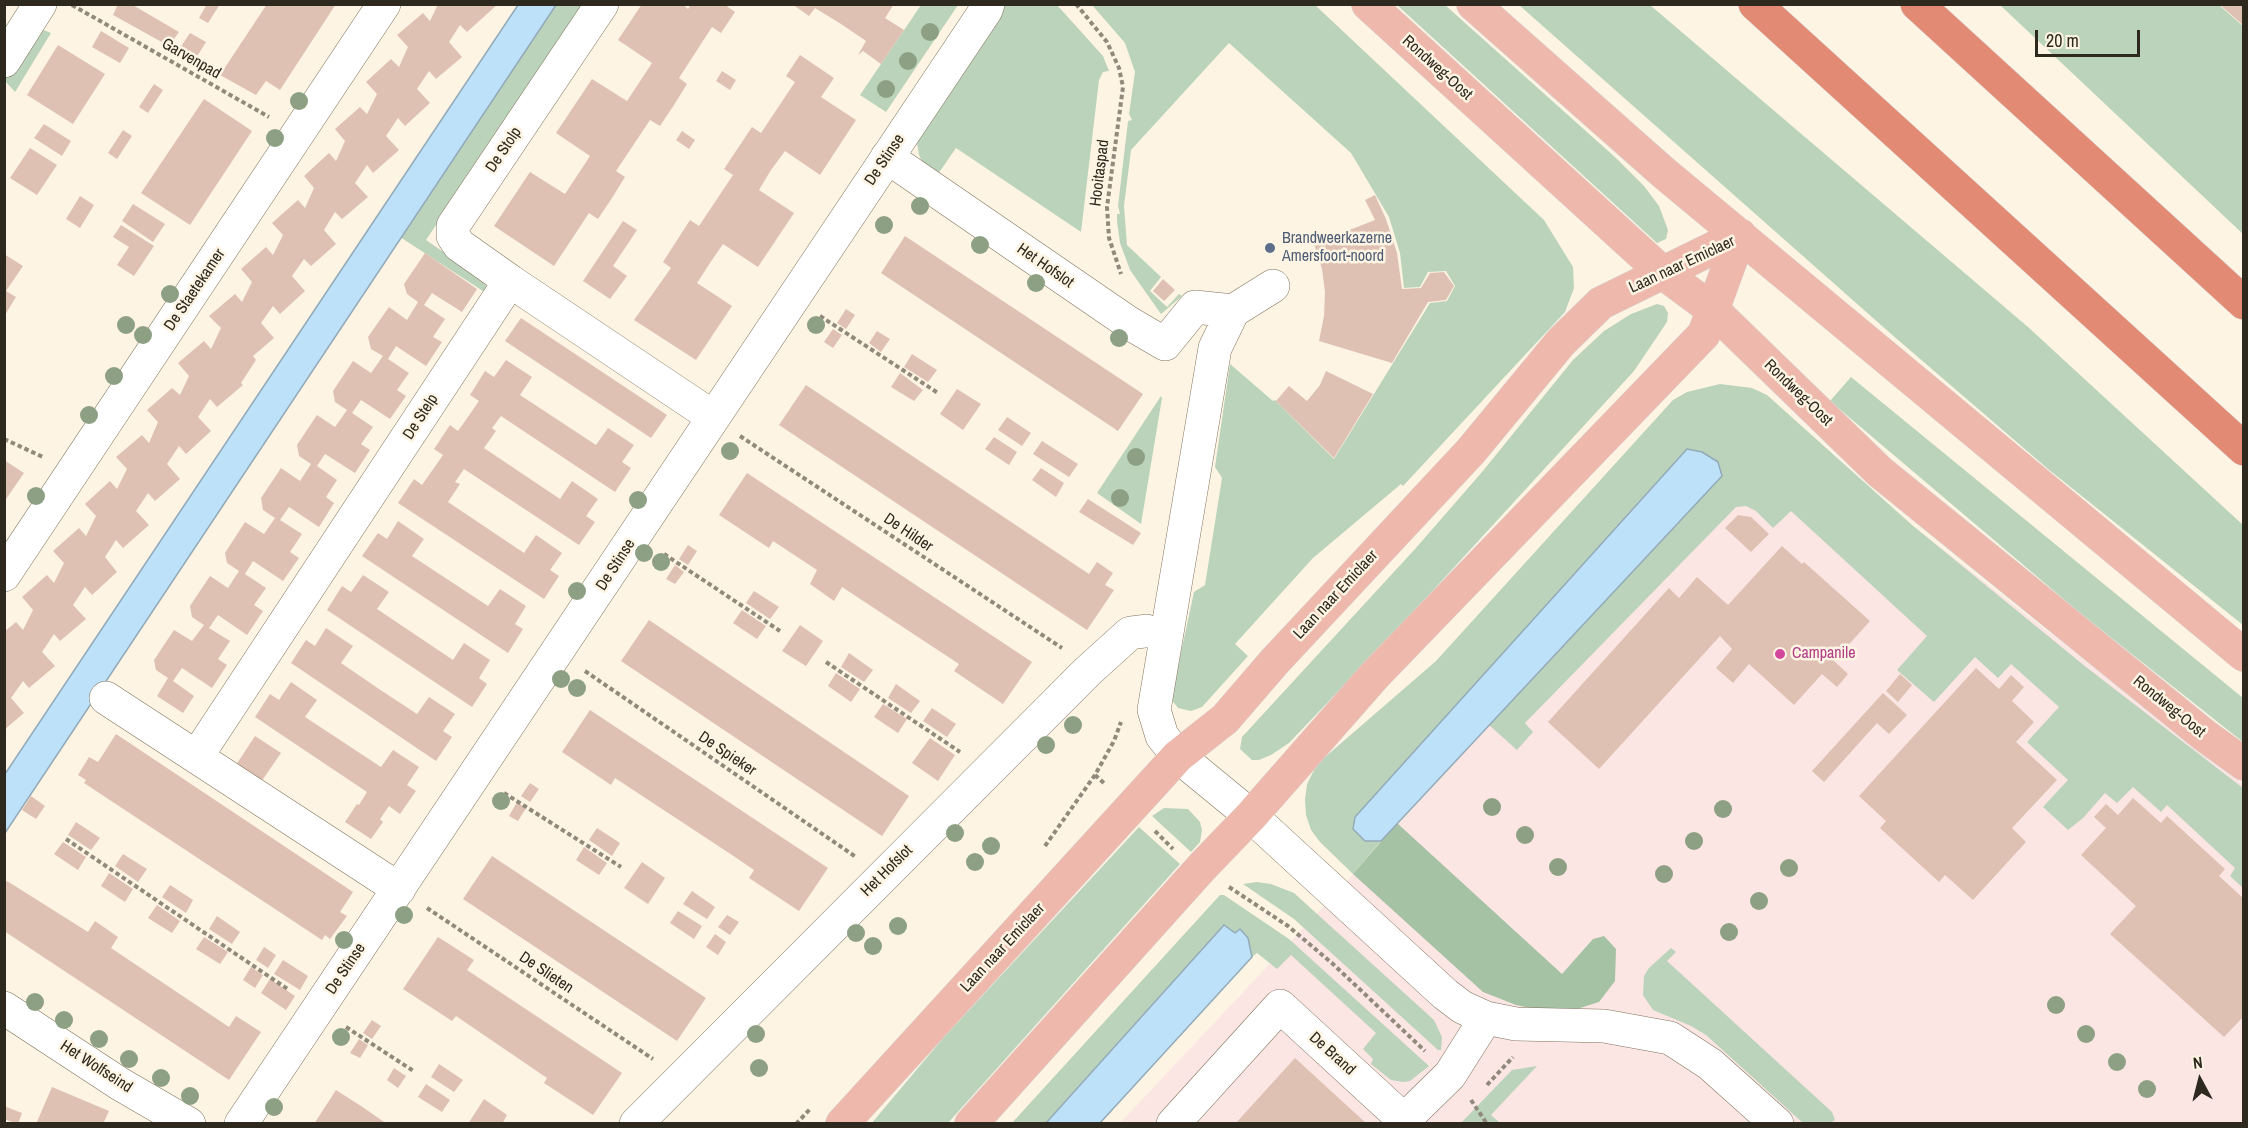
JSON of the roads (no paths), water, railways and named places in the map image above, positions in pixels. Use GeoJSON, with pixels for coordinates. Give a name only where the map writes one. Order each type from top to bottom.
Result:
{"type":"FeatureCollection","features":[{"type":"Feature","properties":{"kind":"highway"},"geometry":{"type":"LineString","coordinates":[[1755,4],[2244,449]]}},
{"type":"Feature","properties":{"kind":"highway"},"geometry":{"type":"LineString","coordinates":[[1917,4],[2244,303]]}},
{"type":"Feature","properties":{"kind":"main road","name":"Rondweg-Oost"},"geometry":{"type":"LineString","coordinates":[[1368,4],[1663,273],[1713,310],[1880,472],[2204,735],[2244,764]]}},
{"type":"Feature","properties":{"kind":"main road"},"geometry":{"type":"LineString","coordinates":[[1473,4],[1664,173],[2244,655]]}},
{"type":"Feature","properties":{"kind":"main road","name":"Laan naar Emiclaer"},"geometry":{"type":"LineString","coordinates":[[842,1124],[1179,756],[1225,719],[1275,661],[1471,451],[1561,342],[1601,303],[1740,236]]}},
{"type":"Feature","properties":{"kind":"main road","name":"Laan naar Emiclaer"},"geometry":{"type":"LineString","coordinates":[[970,1124],[1202,867],[1251,816],[1374,676],[1704,334],[1740,236]]}},
{"type":"Feature","properties":{"kind":"street"},"geometry":{"type":"LineString","coordinates":[[4,61],[40,4]]}},
{"type":"Feature","properties":{"kind":"street","name":"De Staetekamer"},"geometry":{"type":"LineString","coordinates":[[4,575],[384,4]]}},
{"type":"Feature","properties":{"kind":"street","name":"De Stolp"},"geometry":{"type":"LineString","coordinates":[[510,281],[459,245],[453,236],[453,226],[602,4]]}},
{"type":"Feature","properties":{"kind":"street","name":"De Stinse"},"geometry":{"type":"LineString","coordinates":[[241,1124],[476,775],[988,4]]}},
{"type":"Feature","properties":{"kind":"street","name":"Het Hofslot"},"geometry":{"type":"LineString","coordinates":[[887,157],[1129,323],[1165,344],[1195,307],[1233,311]]}},
{"type":"Feature","properties":{"kind":"street"},"geometry":{"type":"LineString","coordinates":[[510,281],[712,417]]}},
{"type":"Feature","properties":{"kind":"street","name":"De Stelp"},"geometry":{"type":"LineString","coordinates":[[197,756],[510,281]]}},
{"type":"Feature","properties":{"kind":"street"},"geometry":{"type":"LineString","coordinates":[[1273,286],[1233,311],[1215,348],[1154,710],[1162,736],[1179,756],[1251,816],[1462,1007],[1486,1018],[1515,1024],[1624,1028],[1670,1038],[1710,1064],[1777,1124]]}},
{"type":"Feature","properties":{"kind":"street","name":"Het Hofslot"},"geometry":{"type":"LineString","coordinates":[[636,1124],[1092,668],[1130,633],[1146,631]]}},
{"type":"Feature","properties":{"kind":"street"},"geometry":{"type":"LineString","coordinates":[[106,698],[399,889]]}},
{"type":"Feature","properties":{"kind":"street","name":"De Brand"},"geometry":{"type":"LineString","coordinates":[[1173,1124],[1280,1006],[1404,1120],[1450,1075],[1486,1018]]}},
{"type":"Feature","properties":{"kind":"street","name":"Het Wolfseind"},"geometry":{"type":"LineString","coordinates":[[4,1008],[120,1084],[189,1124]]}},
{"type":"Feature","properties":{"kind":"water"},"geometry":{"type":"Polygon","coordinates":[[[518,5],[556,5],[5,833],[5,774],[518,5]]]}},
{"type":"Feature","properties":{"kind":"water"},"geometry":{"type":"Polygon","coordinates":[[[1687,449],[1702,452],[1718,462],[1722,476],[1381,841],[1365,841],[1353,829],[1355,817],[1687,449]]]}},
{"type":"Feature","properties":{"kind":"water"},"geometry":{"type":"Polygon","coordinates":[[[1224,925],[1235,933],[1240,929],[1248,938],[1252,957],[1100,1123],[1046,1123],[1224,925]]]}},
{"type":"Feature","properties":{"kind":"place","name":"Brandweerkazerne Amersfoort-noord"},"geometry":{"type":"Point","coordinates":[1270,248]}},
{"type":"Feature","properties":{"kind":"place","name":"Campanile"},"geometry":{"type":"Point","coordinates":[1780,654]}}]}
